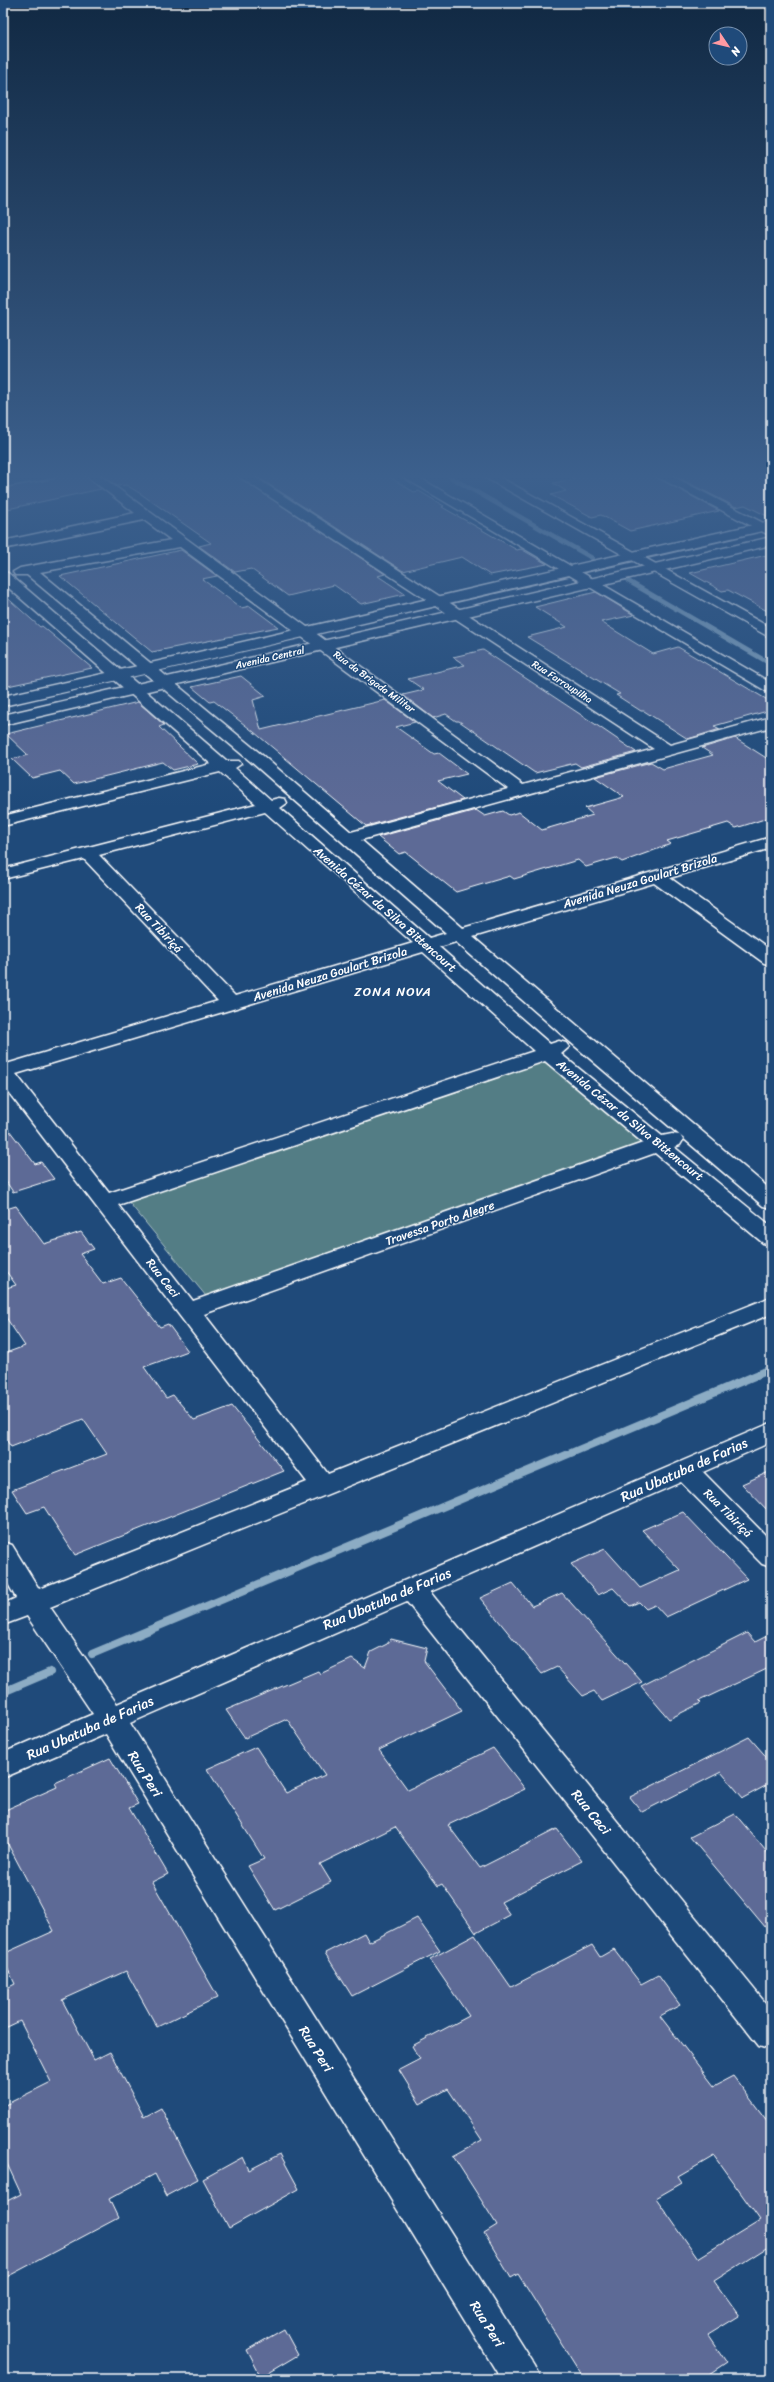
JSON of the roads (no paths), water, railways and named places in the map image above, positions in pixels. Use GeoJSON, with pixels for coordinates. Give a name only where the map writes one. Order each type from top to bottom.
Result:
{"type":"FeatureCollection","features":[{"type":"Feature","properties":{"kind":"street","name":"Avenida Cézar da Silva Bittencourt"},"geometry":{"type":"LineString","coordinates":[[15,585],[120,675],[548,1052],[662,1145],[771,1238]]}},
{"type":"Feature","properties":{"kind":"street"},"geometry":{"type":"LineString","coordinates":[[48,585],[256,758],[349,838],[458,936],[771,1201]]}},
{"type":"Feature","properties":{"kind":"street","name":"Rua da Brigada Militar"},"geometry":{"type":"LineString","coordinates":[[242,585],[521,791]]}},
{"type":"Feature","properties":{"kind":"street","name":"Rua Farroupilha"},"geometry":{"type":"LineString","coordinates":[[413,585],[668,751]]}},
{"type":"Feature","properties":{"kind":"street","name":"Avenida Central"},"geometry":{"type":"LineString","coordinates":[[3,701],[149,669],[500,585]]}},
{"type":"Feature","properties":{"kind":"street","name":"Avenida Central"},"geometry":{"type":"LineString","coordinates":[[3,720],[581,585]]}},
{"type":"Feature","properties":{"kind":"street"},"geometry":{"type":"LineString","coordinates":[[594,585],[771,689]]}},
{"type":"Feature","properties":{"kind":"street"},"geometry":{"type":"LineString","coordinates":[[684,585],[771,634]]}},
{"type":"Feature","properties":{"kind":"street"},"geometry":{"type":"LineString","coordinates":[[349,838],[771,722]]}},
{"type":"Feature","properties":{"kind":"street"},"geometry":{"type":"LineString","coordinates":[[3,821],[256,758]]}},
{"type":"Feature","properties":{"kind":"street"},"geometry":{"type":"LineString","coordinates":[[3,874],[301,797]]}},
{"type":"Feature","properties":{"kind":"street","name":"Avenida Neuza Goulart Brizola"},"geometry":{"type":"LineString","coordinates":[[3,1072],[771,842]]}},
{"type":"Feature","properties":{"kind":"street","name":"Rua Tibiriçá"},"geometry":{"type":"LineString","coordinates":[[87,852],[230,1004]]}},
{"type":"Feature","properties":{"kind":"street"},"geometry":{"type":"LineString","coordinates":[[656,876],[771,959]]}},
{"type":"Feature","properties":{"kind":"street"},"geometry":{"type":"LineString","coordinates":[[104,1202],[548,1052],[576,1037]]}},
{"type":"Feature","properties":{"kind":"street","name":"Rua Ceci"},"geometry":{"type":"LineString","coordinates":[[3,1072],[323,1485]]}},
{"type":"Feature","properties":{"kind":"street","name":"Travessa Porto Alegre"},"geometry":{"type":"LineString","coordinates":[[189,1311],[662,1145],[691,1132]]}},
{"type":"Feature","properties":{"kind":"street"},"geometry":{"type":"LineString","coordinates":[[3,1615],[771,1304]]}},
{"type":"Feature","properties":{"kind":"street","name":"Rua Ubatuba de Farias"},"geometry":{"type":"LineString","coordinates":[[3,1766],[771,1432]]}},
{"type":"Feature","properties":{"kind":"street","name":"Rua Tibiriçá"},"geometry":{"type":"LineString","coordinates":[[685,1470],[771,1557]]}},
{"type":"Feature","properties":{"kind":"street"},"geometry":{"type":"LineString","coordinates":[[3,1552],[33,1603]]}},
{"type":"Feature","properties":{"kind":"street","name":"Rua Ceci"},"geometry":{"type":"LineString","coordinates":[[411,1588],[771,2035]]}},
{"type":"Feature","properties":{"kind":"street","name":"Rua Peri"},"geometry":{"type":"LineString","coordinates":[[33,1603],[111,1718],[522,2379]]}},
{"type":"Feature","properties":{"kind":"waterway"},"geometry":{"type":"LineString","coordinates":[[635,585],[771,664]]}},
{"type":"Feature","properties":{"kind":"waterway"},"geometry":{"type":"LineString","coordinates":[[92,1654],[771,1369]]}},
{"type":"Feature","properties":{"kind":"waterway"},"geometry":{"type":"LineString","coordinates":[[3,1692],[50,1672]]}},
{"type":"Feature","properties":{"kind":"district","name":"ZONA NOVA"},"geometry":{"type":"Point","coordinates":[393,991]}}]}
